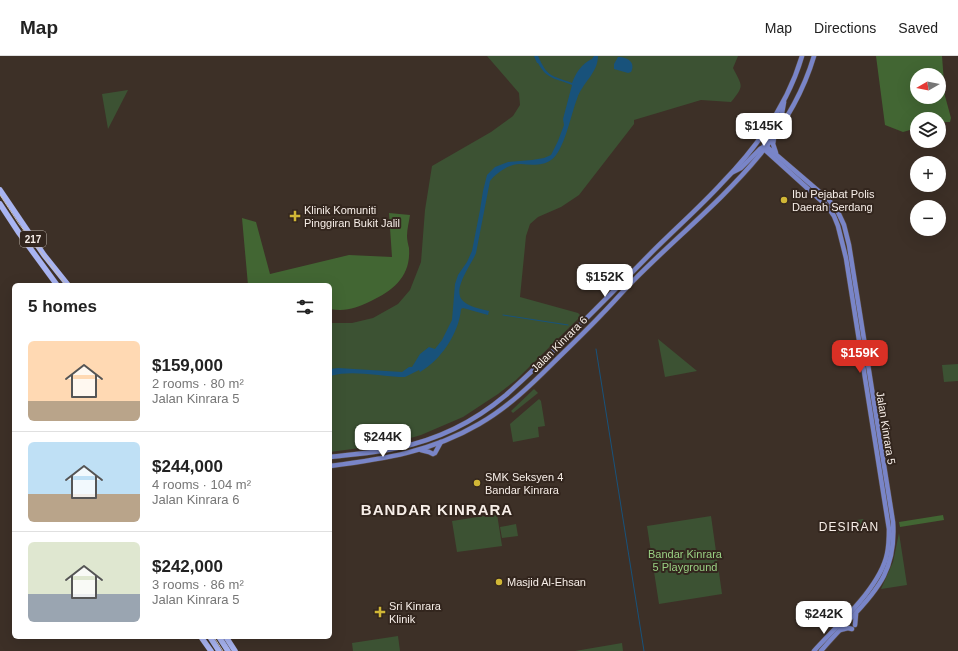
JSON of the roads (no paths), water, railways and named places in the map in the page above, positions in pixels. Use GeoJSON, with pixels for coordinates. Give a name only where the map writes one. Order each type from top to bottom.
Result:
{"type":"FeatureCollection","features":[{"type":"Feature","properties":{"kind":"highway","name":"217"},"geometry":{"type":"LineString","coordinates":[[0,190],[44,255],[66,283]]}},
{"type":"Feature","properties":{"kind":"highway","name":"217"},"geometry":{"type":"LineString","coordinates":[[0,204],[56,283]]}},
{"type":"Feature","properties":{"kind":"highway"},"geometry":{"type":"LineString","coordinates":[[202,639],[210,651]]}},
{"type":"Feature","properties":{"kind":"highway"},"geometry":{"type":"LineString","coordinates":[[211,639],[219,651]]}},
{"type":"Feature","properties":{"kind":"highway"},"geometry":{"type":"LineString","coordinates":[[220,639],[228,651]]}},
{"type":"Feature","properties":{"kind":"highway"},"geometry":{"type":"LineString","coordinates":[[227,639],[235,651]]}},
{"type":"Feature","properties":{"kind":"main road","name":"Jalan Kinrara 6"},"geometry":{"type":"LineString","coordinates":[[332,457],[403,447],[441,434],[465,423],[494,405],[506,395],[593,313],[722,184],[760,139],[786,94],[802,56]]}},
{"type":"Feature","properties":{"kind":"main road","name":"Jalan Kinrara 6"},"geometry":{"type":"LineString","coordinates":[[332,466],[394,457],[420,450],[473,427],[499,412],[530,385],[603,313],[633,280],[724,194],[756,160],[786,121],[808,74],[814,56]]}},
{"type":"Feature","properties":{"kind":"main road"},"geometry":{"type":"LineString","coordinates":[[731,173],[741,168],[760,149],[765,147],[782,113],[786,94]]}},
{"type":"Feature","properties":{"kind":"main road"},"geometry":{"type":"LineString","coordinates":[[756,160],[765,155],[776,157],[773,144],[775,136]]}},
{"type":"Feature","properties":{"kind":"main road","name":"Jalan Kinrara 5"},"geometry":{"type":"LineString","coordinates":[[765,147],[818,196],[834,216],[843,241],[887,514],[889,543],[883,565],[873,584],[814,651]]}},
{"type":"Feature","properties":{"kind":"main road","name":"Jalan Kinrara 5"},"geometry":{"type":"LineString","coordinates":[[776,157],[813,185],[829,200],[838,212],[844,225],[849,245],[893,522],[894,537],[890,561],[882,580],[874,594],[821,651]]}},
{"type":"Feature","properties":{"kind":"main road"},"geometry":{"type":"LineString","coordinates":[[850,279],[855,285],[852,294]]}},
{"type":"Feature","properties":{"kind":"main road"},"geometry":{"type":"LineString","coordinates":[[593,323],[593,313],[603,313]]}},
{"type":"Feature","properties":{"kind":"main road"},"geometry":{"type":"LineString","coordinates":[[420,450],[434,454],[441,442]]}},
{"type":"Feature","properties":{"kind":"main road"},"geometry":{"type":"LineString","coordinates":[[840,630],[854,627],[856,613]]}},
{"type":"Feature","properties":{"kind":"water"},"geometry":{"type":"Polygon","coordinates":[[[534,56],[538,56],[551,75],[572,83],[577,72],[582,66],[594,56],[598,56],[593,73],[579,93],[567,132],[556,156],[548,162],[541,164],[512,165],[500,172],[490,181],[476,253],[459,290],[463,301],[479,309],[489,311],[488,315],[463,308],[461,309],[457,327],[448,345],[428,367],[420,372],[419,370],[405,377],[356,373],[332,376],[332,369],[338,368],[402,372],[409,367],[412,367],[420,354],[429,347],[435,349],[442,340],[452,320],[455,284],[458,275],[467,262],[472,251],[487,175],[495,167],[508,162],[532,160],[551,155],[564,125],[563,119],[572,85],[548,76],[537,63],[534,56]]]}},
{"type":"Feature","properties":{"kind":"water"},"geometry":{"type":"Polygon","coordinates":[[[618,57],[625,58],[630,61],[632,65],[631,72],[628,73],[614,69],[614,64],[618,57]]]}},
{"type":"Feature","properties":{"kind":"waterway"},"geometry":{"type":"LineString","coordinates":[[503,315],[568,325]]}},
{"type":"Feature","properties":{"kind":"waterway"},"geometry":{"type":"LineString","coordinates":[[596,349],[644,651]]}},
{"type":"Feature","properties":{"kind":"tram line"},"geometry":{"type":"LineString","coordinates":[[0,195],[19,224],[64,283]]}},
{"type":"Feature","properties":{"kind":"tram line"},"geometry":{"type":"LineString","coordinates":[[215,639],[223,651]]}},
{"type":"Feature","properties":{"kind":"place","name":"Ibu Pejabat Polis Daerah Serdang"},"geometry":{"type":"Point","coordinates":[784,200]}},
{"type":"Feature","properties":{"kind":"place","name":"Klinik Komuniti Pinggiran Bukit Jalil"},"geometry":{"type":"Point","coordinates":[295,216]}},
{"type":"Feature","properties":{"kind":"place","name":"SMK Seksyen 4 Bandar Kinrara"},"geometry":{"type":"Point","coordinates":[477,483]}},
{"type":"Feature","properties":{"kind":"place","name":"Masjid Al-Ehsan"},"geometry":{"type":"Point","coordinates":[499,582]}},
{"type":"Feature","properties":{"kind":"place","name":"Sri Kinrara Klinik"},"geometry":{"type":"Point","coordinates":[380,612]}},
{"type":"Feature","properties":{"kind":"district","name":"BANDAR KINRARA"},"geometry":{"type":"Point","coordinates":[437,510]}},
{"type":"Feature","properties":{"kind":"district","name":"DESIRAN"},"geometry":{"type":"Point","coordinates":[849,527]}},
{"type":"Feature","properties":{"kind":"park label","name":"Bandar Kinrara 5 Playground"},"geometry":{"type":"Point","coordinates":[685,560]}}]}
